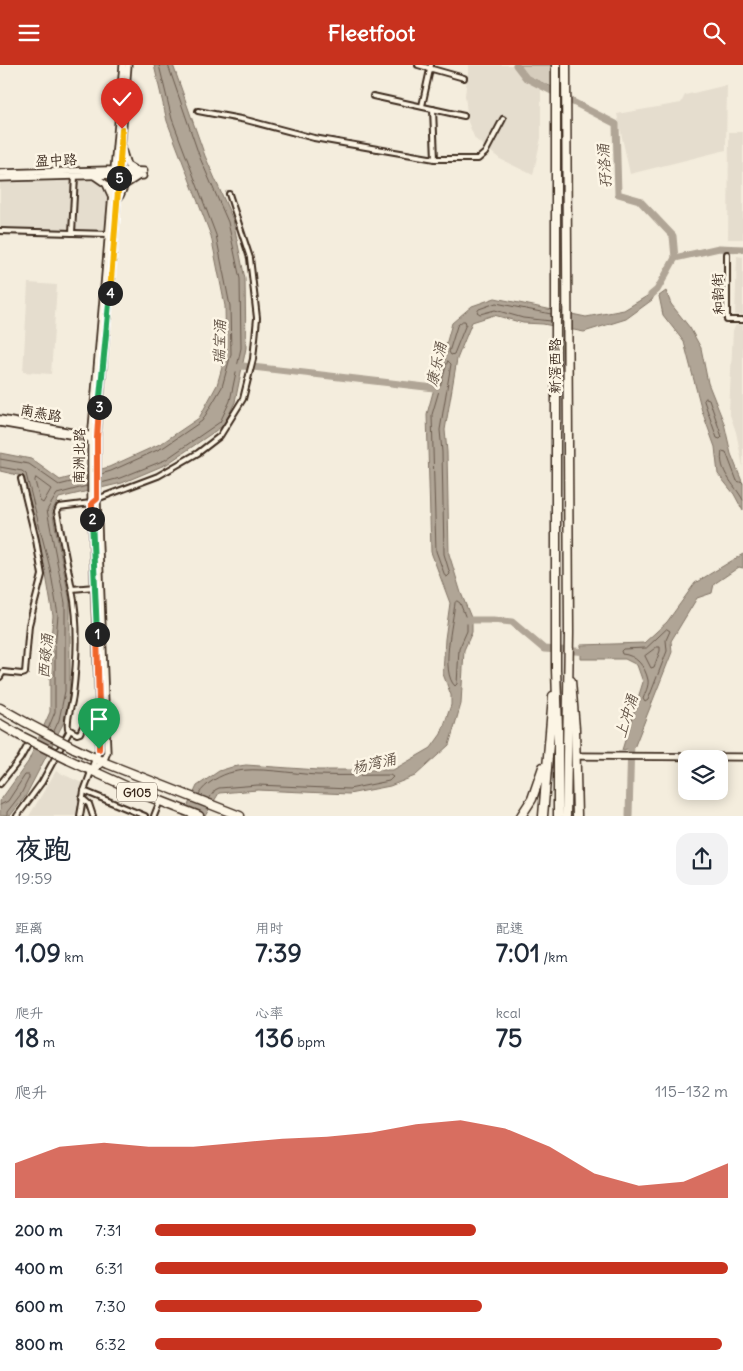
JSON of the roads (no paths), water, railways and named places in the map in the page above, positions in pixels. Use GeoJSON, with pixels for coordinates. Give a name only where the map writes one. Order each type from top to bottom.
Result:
{"type":"FeatureCollection","features":[{"type":"Feature","properties":{"kind":"highway","name":"新滘西路"},"geometry":{"type":"LineString","coordinates":[[556,65],[556,669]]}},
{"type":"Feature","properties":{"kind":"highway","name":"新滘西路"},"geometry":{"type":"LineString","coordinates":[[566,65],[568,667]]}},
{"type":"Feature","properties":{"kind":"highway"},"geometry":{"type":"LineString","coordinates":[[568,667],[572,689],[577,816]]}},
{"type":"Feature","properties":{"kind":"highway"},"geometry":{"type":"LineString","coordinates":[[566,816],[568,667]]}},
{"type":"Feature","properties":{"kind":"highway"},"geometry":{"type":"LineString","coordinates":[[543,816],[556,669]]}},
{"type":"Feature","properties":{"kind":"highway"},"geometry":{"type":"LineString","coordinates":[[556,669],[558,816]]}},
{"type":"Feature","properties":{"kind":"highway","name":"G105"},"geometry":{"type":"LineString","coordinates":[[0,708],[95,759],[240,816]]}},
{"type":"Feature","properties":{"kind":"highway","name":"G105"},"geometry":{"type":"LineString","coordinates":[[0,724],[91,772],[199,816]]}},
{"type":"Feature","properties":{"kind":"highway"},"geometry":{"type":"LineString","coordinates":[[521,816],[532,799],[538,784],[549,743]]}},
{"type":"Feature","properties":{"kind":"highway"},"geometry":{"type":"LineString","coordinates":[[527,816],[537,800],[542,785],[549,743]]}},
{"type":"Feature","properties":{"kind":"main road","name":"南洲北路"},"geometry":{"type":"LineString","coordinates":[[93,437],[117,202],[123,65]]}},
{"type":"Feature","properties":{"kind":"main road","name":"南洲北路"},"geometry":{"type":"LineString","coordinates":[[91,772],[99,749],[93,437],[108,235],[121,145],[128,65]]}},
{"type":"Feature","properties":{"kind":"main road"},"geometry":{"type":"LineString","coordinates":[[121,145],[127,165],[141,173]]}},
{"type":"Feature","properties":{"kind":"main road","name":"盈中路"},"geometry":{"type":"LineString","coordinates":[[0,173],[117,172]]}},
{"type":"Feature","properties":{"kind":"main road","name":"盈中路"},"geometry":{"type":"LineString","coordinates":[[0,178],[75,176],[117,172]]}},
{"type":"Feature","properties":{"kind":"main road"},"geometry":{"type":"LineString","coordinates":[[117,172],[141,173]]}},
{"type":"Feature","properties":{"kind":"main road"},"geometry":{"type":"LineString","coordinates":[[117,202],[126,185],[141,173]]}},
{"type":"Feature","properties":{"kind":"main road"},"geometry":{"type":"LineString","coordinates":[[93,175],[106,184],[112,197]]}},
{"type":"Feature","properties":{"kind":"main road","name":"南燕路"},"geometry":{"type":"LineString","coordinates":[[0,419],[93,437]]}},
{"type":"Feature","properties":{"kind":"main road","name":"南燕路"},"geometry":{"type":"LineString","coordinates":[[0,423],[93,437]]}},
{"type":"Feature","properties":{"kind":"main road","name":"南洲北路"},"geometry":{"type":"LineString","coordinates":[[94,498],[107,737],[107,752],[103,762]]}},
{"type":"Feature","properties":{"kind":"main road"},"geometry":{"type":"LineString","coordinates":[[575,756],[743,757]]}},
{"type":"Feature","properties":{"kind":"main road"},"geometry":{"type":"LineString","coordinates":[[91,772],[103,762]]}},
{"type":"Feature","properties":{"kind":"street"},"geometry":{"type":"LineString","coordinates":[[418,65],[431,67],[464,78]]}},
{"type":"Feature","properties":{"kind":"street"},"geometry":{"type":"LineString","coordinates":[[422,106],[431,67]]}},
{"type":"Feature","properties":{"kind":"street"},"geometry":{"type":"LineString","coordinates":[[373,96],[464,116]]}},
{"type":"Feature","properties":{"kind":"street"},"geometry":{"type":"LineString","coordinates":[[433,109],[435,159]]}},
{"type":"Feature","properties":{"kind":"street"},"geometry":{"type":"LineString","coordinates":[[198,111],[246,120],[314,138],[435,159],[478,159],[485,153],[504,119]]}},
{"type":"Feature","properties":{"kind":"street"},"geometry":{"type":"LineString","coordinates":[[72,233],[75,176]]}},
{"type":"Feature","properties":{"kind":"street"},"geometry":{"type":"LineString","coordinates":[[91,709],[80,733],[77,734],[68,729],[67,724],[73,698],[76,671],[77,614],[57,512],[59,507],[94,498],[158,476],[198,453],[220,435],[243,399],[254,353],[257,318],[250,258],[229,194]]}},
{"type":"Feature","properties":{"kind":"street"},"geometry":{"type":"LineString","coordinates":[[0,231],[108,235]]}},
{"type":"Feature","properties":{"kind":"street","name":"和韵街"},"geometry":{"type":"LineString","coordinates":[[728,254],[728,320],[743,320]]}},
{"type":"Feature","properties":{"kind":"street"},"geometry":{"type":"LineString","coordinates":[[0,677],[3,672],[24,673],[29,625],[42,575],[36,540],[21,479]]}},
{"type":"Feature","properties":{"kind":"street"},"geometry":{"type":"LineString","coordinates":[[72,589],[95,587]]}},
{"type":"Feature","properties":{"kind":"street"},"geometry":{"type":"LineString","coordinates":[[17,816],[42,781],[70,730]]}},
{"type":"Feature","properties":{"kind":"street"},"geometry":{"type":"LineString","coordinates":[[0,784],[20,759],[30,741]]}},
{"type":"Feature","properties":{"kind":"street"},"geometry":{"type":"LineString","coordinates":[[80,816],[82,798],[91,772]]}},
{"type":"Feature","properties":{"kind":"street"},"geometry":{"type":"LineString","coordinates":[[84,791],[145,816]]}},
{"type":"Feature","properties":{"kind":"street"},"geometry":{"type":"LineString","coordinates":[[82,798],[89,804],[94,816]]}},
{"type":"Feature","properties":{"kind":"street"},"geometry":{"type":"LineString","coordinates":[[154,816],[160,801]]}},
{"type":"Feature","properties":{"kind":"water"},"geometry":{"type":"Polygon","coordinates":[[[154,65],[173,65],[205,156],[233,220],[245,279],[246,348],[235,402],[224,425],[167,464],[122,483],[59,498],[52,511],[70,602],[70,692],[64,722],[25,797],[10,816],[0,816],[0,801],[28,762],[50,712],[50,649],[53,616],[45,569],[22,476],[0,471],[0,453],[31,459],[60,480],[109,467],[162,443],[199,418],[217,385],[226,353],[225,306],[211,236],[167,121],[154,65]]]}},
{"type":"Feature","properties":{"kind":"water"},"geometry":{"type":"Polygon","coordinates":[[[657,290],[652,300],[626,319],[584,332],[543,324],[523,323],[494,315],[472,322],[457,359],[445,430],[449,554],[461,593],[472,620],[472,632],[464,650],[461,704],[449,745],[415,776],[390,786],[349,794],[258,790],[219,793],[205,816],[183,816],[197,786],[219,771],[232,767],[246,765],[318,770],[393,770],[431,748],[441,734],[451,705],[451,695],[443,674],[450,603],[431,552],[427,414],[452,323],[472,306],[495,298],[586,317],[624,310],[657,290]]]}},
{"type":"Feature","properties":{"kind":"water"},"geometry":{"type":"Polygon","coordinates":[[[666,291],[671,304],[690,328],[701,348],[708,383],[724,423],[731,454],[743,484],[743,511],[734,494],[718,474],[715,447],[702,411],[684,342],[663,315],[659,296],[666,291]]]}},
{"type":"Feature","properties":{"kind":"water"},"geometry":{"type":"Polygon","coordinates":[[[743,554],[743,568],[739,567],[714,584],[712,593],[697,598],[671,641],[672,652],[634,748],[622,750],[643,682],[637,665],[625,659],[581,659],[581,645],[644,643],[667,622],[695,583],[743,554]]]}},
{"type":"Feature","properties":{"kind":"waterway","name":"孖洛涌"},"geometry":{"type":"LineString","coordinates":[[516,65],[526,78],[616,124],[618,194],[639,200],[673,236],[675,258],[657,290],[651,295]]}},
{"type":"Feature","properties":{"kind":"waterway"},"geometry":{"type":"LineString","coordinates":[[675,258],[719,248],[743,249]]}},
{"type":"Feature","properties":{"kind":"waterway","name":"康乐涌"},"geometry":{"type":"LineString","coordinates":[[236,368],[243,366],[443,389]]}},
{"type":"Feature","properties":{"kind":"waterway"},"geometry":{"type":"LineString","coordinates":[[463,620],[512,622],[544,649],[590,652]]}},
{"type":"Feature","properties":{"kind":"waterway","name":"上冲涌"},"geometry":{"type":"LineString","coordinates":[[629,816],[631,741]]}},
{"type":"Feature","properties":{"kind":"water label","name":"瑞宝涌"},"geometry":{"type":"Point","coordinates":[219,342]}},
{"type":"Feature","properties":{"kind":"water label","name":"西碌涌"},"geometry":{"type":"Point","coordinates":[45,656]}},
{"type":"Feature","properties":{"kind":"water label","name":"杨湾涌"},"geometry":{"type":"Point","coordinates":[374,763]}}]}
